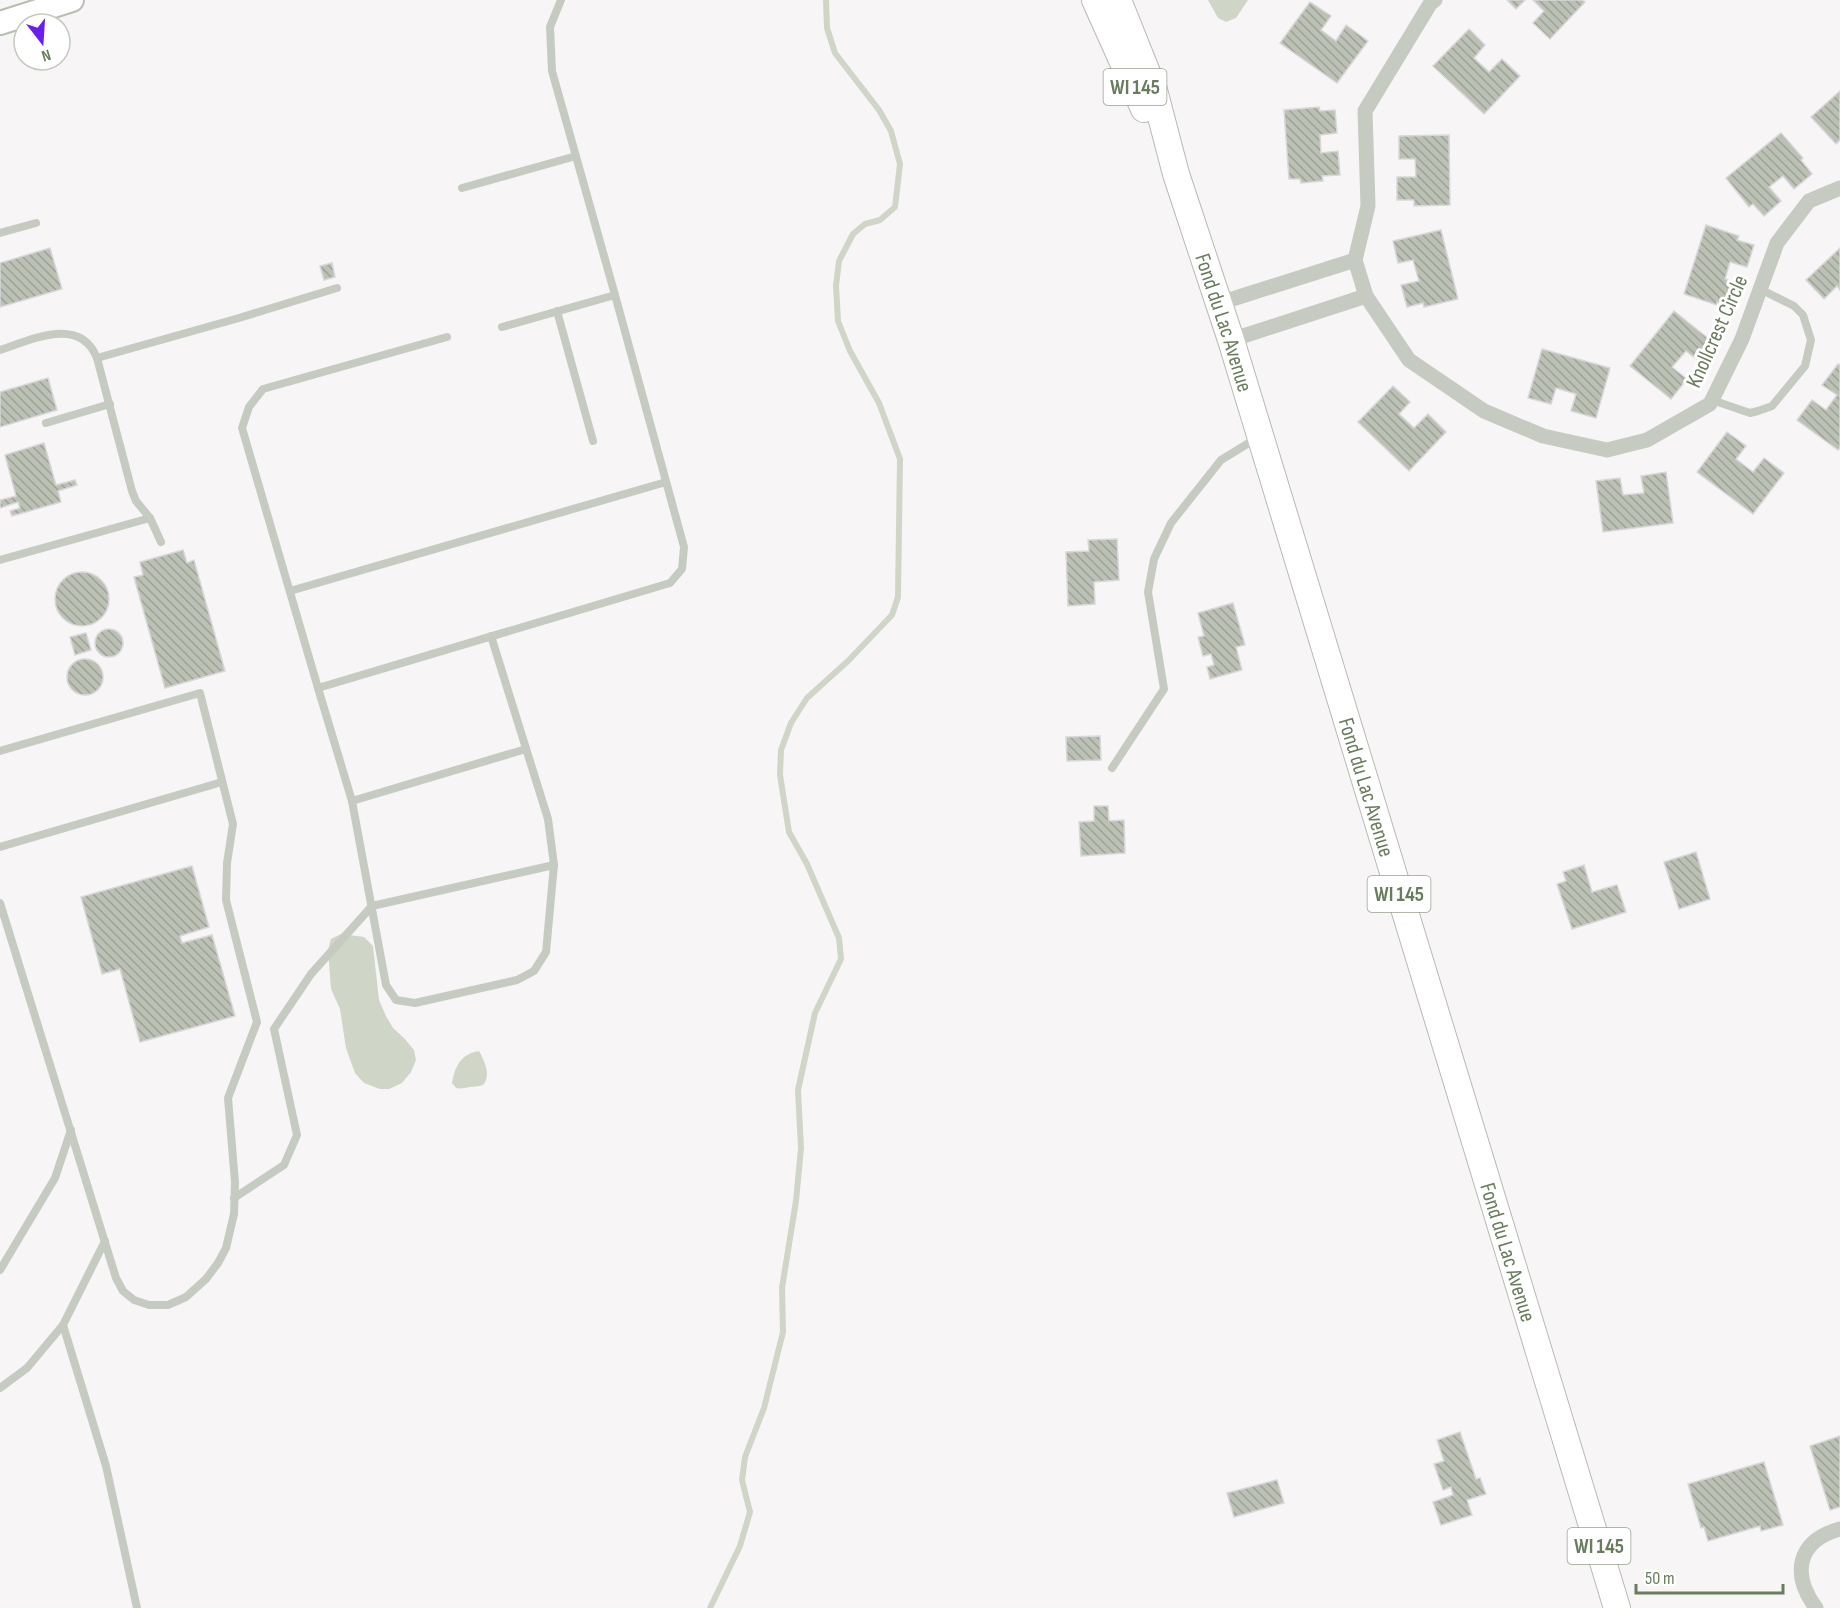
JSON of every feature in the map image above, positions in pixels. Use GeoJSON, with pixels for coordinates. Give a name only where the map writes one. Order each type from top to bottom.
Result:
{"type":"FeatureCollection","features":[{"type":"Feature","properties":{"kind":"main road","name":"Fond du Lac Avenue"},"geometry":{"type":"LineString","coordinates":[[1095,0],[1176,174]]}},
{"type":"Feature","properties":{"kind":"main road","name":"Fond du Lac Avenue"},"geometry":{"type":"LineString","coordinates":[[1118,0],[1154,90],[1176,174],[1220,303],[1617,1608]]}},
{"type":"Feature","properties":{"kind":"street"},"geometry":{"type":"LineString","coordinates":[[0,23],[72,0]]}},
{"type":"Feature","properties":{"kind":"street","name":"Knollcrest Circle"},"geometry":{"type":"LineString","coordinates":[[1435,0],[1430,4],[1365,111],[1368,206],[1355,261],[1365,296],[1409,360],[1484,411],[1543,436],[1607,450],[1647,440],[1710,404],[1742,339],[1777,243],[1809,201],[1840,188]]}},
{"type":"Feature","properties":{"kind":"street"},"geometry":{"type":"LineString","coordinates":[[1220,303],[1355,261]]}},
{"type":"Feature","properties":{"kind":"street"},"geometry":{"type":"LineString","coordinates":[[1231,340],[1365,296]]}},
{"type":"Feature","properties":{"kind":"street"},"geometry":{"type":"LineString","coordinates":[[1816,1608],[1807,1596],[1801,1576],[1802,1559],[1810,1543],[1840,1528]]}},
{"type":"Feature","properties":{"kind":"lane"},"geometry":{"type":"LineString","coordinates":[[318,688],[670,583],[682,569],[684,547],[552,70],[550,27],[561,0]]}},
{"type":"Feature","properties":{"kind":"lane"},"geometry":{"type":"LineString","coordinates":[[462,188],[576,156]]}},
{"type":"Feature","properties":{"kind":"lane"},"geometry":{"type":"LineString","coordinates":[[0,233],[36,222]]}},
{"type":"Feature","properties":{"kind":"lane"},"geometry":{"type":"LineString","coordinates":[[97,358],[337,288]]}},
{"type":"Feature","properties":{"kind":"lane"},"geometry":{"type":"LineString","coordinates":[[1712,400],[1750,413],[1772,406],[1804,366],[1811,340],[1803,315],[1794,306],[1760,289]]}},
{"type":"Feature","properties":{"kind":"lane"},"geometry":{"type":"LineString","coordinates":[[502,327],[615,295]]}},
{"type":"Feature","properties":{"kind":"lane"},"geometry":{"type":"LineString","coordinates":[[557,311],[593,441]]}},
{"type":"Feature","properties":{"kind":"lane"},"geometry":{"type":"LineString","coordinates":[[0,350],[48,335],[68,332],[86,340],[97,358],[132,491],[136,501],[150,518],[161,542]]}},
{"type":"Feature","properties":{"kind":"lane"},"geometry":{"type":"LineString","coordinates":[[447,337],[263,389],[249,407],[243,428],[352,801],[386,984],[396,1000],[415,1003],[517,980],[534,971],[546,952],[554,865],[548,819],[491,636]]}},
{"type":"Feature","properties":{"kind":"lane"},"geometry":{"type":"LineString","coordinates":[[46,423],[110,405]]}},
{"type":"Feature","properties":{"kind":"lane"},"geometry":{"type":"LineString","coordinates":[[1112,768],[1164,689],[1148,592],[1154,559],[1171,523],[1221,460],[1260,435]]}},
{"type":"Feature","properties":{"kind":"lane"},"geometry":{"type":"LineString","coordinates":[[290,591],[666,482]]}},
{"type":"Feature","properties":{"kind":"lane"},"geometry":{"type":"LineString","coordinates":[[0,560],[150,518]]}},
{"type":"Feature","properties":{"kind":"lane"},"geometry":{"type":"LineString","coordinates":[[0,751],[200,693],[232,824],[227,863],[226,900],[257,1022],[228,1098],[234,1198],[230,1232],[218,1263],[206,1279],[186,1297],[168,1305],[149,1305],[134,1300],[123,1291],[116,1278],[0,903]]}},
{"type":"Feature","properties":{"kind":"lane"},"geometry":{"type":"LineString","coordinates":[[352,801],[526,749]]}},
{"type":"Feature","properties":{"kind":"lane"},"geometry":{"type":"LineString","coordinates":[[0,847],[222,782]]}},
{"type":"Feature","properties":{"kind":"lane"},"geometry":{"type":"LineString","coordinates":[[234,1198],[284,1166],[297,1135],[274,1029],[311,974],[372,906],[554,865]]}},
{"type":"Feature","properties":{"kind":"lane"},"geometry":{"type":"LineString","coordinates":[[0,1270],[55,1178],[71,1130]]}},
{"type":"Feature","properties":{"kind":"lane"},"geometry":{"type":"LineString","coordinates":[[0,1388],[27,1368],[63,1325],[105,1241]]}},
{"type":"Feature","properties":{"kind":"lane"},"geometry":{"type":"LineString","coordinates":[[63,1325],[106,1466],[137,1608]]}},
{"type":"Feature","properties":{"kind":"shaded area"},"geometry":{"type":"Polygon","coordinates":[[[1208,0],[1248,0],[1236,18],[1226,22],[1218,18],[1208,0]]]}},
{"type":"Feature","properties":{"kind":"shaded area"},"geometry":{"type":"Polygon","coordinates":[[[341,934],[364,937],[373,946],[379,1000],[393,1028],[414,1050],[416,1060],[411,1072],[402,1083],[389,1089],[380,1089],[364,1083],[355,1073],[346,1048],[340,1009],[331,989],[328,950],[331,939],[341,934]]]}},
{"type":"Feature","properties":{"kind":"shaded area"},"geometry":{"type":"Polygon","coordinates":[[[479,1051],[487,1072],[484,1084],[456,1088],[452,1083],[460,1062],[468,1055],[479,1051]]]}},
{"type":"Feature","properties":{"kind":"building"},"geometry":{"type":"Polygon","coordinates":[[[1507,0],[1525,0],[1516,9],[1507,0]]]}},
{"type":"Feature","properties":{"kind":"building"},"geometry":{"type":"Polygon","coordinates":[[[1533,0],[1582,0],[1585,2],[1550,39],[1533,23],[1544,11],[1533,0]]]}},
{"type":"Feature","properties":{"kind":"building"},"geometry":{"type":"Polygon","coordinates":[[[1310,2],[1331,16],[1321,30],[1336,41],[1346,25],[1368,41],[1337,83],[1280,43],[1310,2]]]}},
{"type":"Feature","properties":{"kind":"building"},"geometry":{"type":"Polygon","coordinates":[[[1469,29],[1485,45],[1474,58],[1489,72],[1502,59],[1520,76],[1484,114],[1433,66],[1469,29]]]}},
{"type":"Feature","properties":{"kind":"building"},"geometry":{"type":"Polygon","coordinates":[[[1840,91],[1840,140],[1836,144],[1811,117],[1840,91]]]}},
{"type":"Feature","properties":{"kind":"building"},"geometry":{"type":"Polygon","coordinates":[[[1319,107],[1320,111],[1335,110],[1337,133],[1320,135],[1321,153],[1338,151],[1340,175],[1322,176],[1323,181],[1301,183],[1300,179],[1289,179],[1284,110],[1319,107]]]}},
{"type":"Feature","properties":{"kind":"building"},"geometry":{"type":"Polygon","coordinates":[[[1781,133],[1803,158],[1801,160],[1812,174],[1794,189],[1783,176],[1769,187],[1781,201],[1764,216],[1753,204],[1749,207],[1726,178],[1781,133]]]}},
{"type":"Feature","properties":{"kind":"building"},"geometry":{"type":"Polygon","coordinates":[[[1449,135],[1450,205],[1414,206],[1414,200],[1397,200],[1397,177],[1416,177],[1415,159],[1399,159],[1399,136],[1449,135]]]}},
{"type":"Feature","properties":{"kind":"building"},"geometry":{"type":"Polygon","coordinates":[[[1706,225],[1739,236],[1737,240],[1754,245],[1747,267],[1730,262],[1725,279],[1740,284],[1733,306],[1717,302],[1717,305],[1684,294],[1706,225]]]}},
{"type":"Feature","properties":{"kind":"building"},"geometry":{"type":"Polygon","coordinates":[[[1441,230],[1458,299],[1424,307],[1423,303],[1407,307],[1401,285],[1419,281],[1413,260],[1398,263],[1393,241],[1441,230]]]}},
{"type":"Feature","properties":{"kind":"building"},"geometry":{"type":"Polygon","coordinates":[[[50,248],[62,289],[0,307],[0,263],[50,248]]]}},
{"type":"Feature","properties":{"kind":"building"},"geometry":{"type":"Polygon","coordinates":[[[1840,248],[1840,290],[1837,286],[1824,299],[1806,280],[1840,248]]]}},
{"type":"Feature","properties":{"kind":"building"},"geometry":{"type":"Polygon","coordinates":[[[332,263],[335,277],[324,280],[320,266],[332,263]]]}},
{"type":"Feature","properties":{"kind":"building"},"geometry":{"type":"Polygon","coordinates":[[[1674,311],[1714,343],[1699,361],[1686,351],[1672,367],[1687,379],[1671,399],[1630,366],[1674,311]]]}},
{"type":"Feature","properties":{"kind":"building"},"geometry":{"type":"Polygon","coordinates":[[[1542,349],[1610,368],[1596,418],[1571,411],[1576,394],[1556,388],[1551,404],[1528,398],[1542,349]]]}},
{"type":"Feature","properties":{"kind":"building"},"geometry":{"type":"Polygon","coordinates":[[[1838,364],[1840,365],[1840,448],[1838,450],[1797,420],[1812,400],[1826,410],[1837,395],[1822,385],[1838,364]]]}},
{"type":"Feature","properties":{"kind":"building"},"geometry":{"type":"Polygon","coordinates":[[[48,378],[57,410],[0,427],[0,392],[48,378]]]}},
{"type":"Feature","properties":{"kind":"building"},"geometry":{"type":"Polygon","coordinates":[[[1393,386],[1410,402],[1399,414],[1414,428],[1428,414],[1446,432],[1409,471],[1358,422],[1393,386]]]}},
{"type":"Feature","properties":{"kind":"building"},"geometry":{"type":"Polygon","coordinates":[[[1727,432],[1746,446],[1736,459],[1753,472],[1764,458],[1784,473],[1753,514],[1697,472],[1727,432]]]}},
{"type":"Feature","properties":{"kind":"building"},"geometry":{"type":"Polygon","coordinates":[[[44,443],[56,485],[75,480],[77,485],[58,491],[61,502],[12,516],[10,511],[20,508],[18,502],[0,508],[0,500],[16,496],[5,455],[44,443]]]}},
{"type":"Feature","properties":{"kind":"building"},"geometry":{"type":"Polygon","coordinates":[[[1666,472],[1673,523],[1603,532],[1596,481],[1620,478],[1623,495],[1644,493],[1641,476],[1666,472]]]}},
{"type":"Feature","properties":{"kind":"building"},"geometry":{"type":"Polygon","coordinates":[[[1117,539],[1119,580],[1094,582],[1095,604],[1068,606],[1066,552],[1089,551],[1088,540],[1117,539]]]}},
{"type":"Feature","properties":{"kind":"building"},"geometry":{"type":"Polygon","coordinates":[[[183,550],[187,563],[194,560],[225,671],[165,688],[134,577],[143,575],[140,562],[183,550]]]}},
{"type":"Feature","properties":{"kind":"building"},"geometry":{"type":"Polygon","coordinates":[[[77,572],[87,572],[97,576],[105,584],[109,599],[105,614],[97,622],[87,626],[77,626],[67,622],[59,614],[55,604],[55,594],[59,584],[67,576],[77,572]]]}},
{"type":"Feature","properties":{"kind":"building"},"geometry":{"type":"Polygon","coordinates":[[[1233,603],[1245,645],[1236,647],[1242,670],[1210,679],[1207,667],[1214,665],[1211,654],[1203,656],[1198,637],[1204,636],[1198,613],[1233,603]]]}},
{"type":"Feature","properties":{"kind":"building"},"geometry":{"type":"Polygon","coordinates":[[[109,629],[119,633],[123,643],[119,653],[109,657],[99,653],[95,643],[99,633],[109,629]]]}},
{"type":"Feature","properties":{"kind":"building"},"geometry":{"type":"Polygon","coordinates":[[[86,633],[91,650],[75,655],[70,637],[86,633]]]}},
{"type":"Feature","properties":{"kind":"building"},"geometry":{"type":"Polygon","coordinates":[[[85,659],[98,664],[103,677],[98,690],[85,695],[72,690],[67,677],[72,664],[85,659]]]}},
{"type":"Feature","properties":{"kind":"building"},"geometry":{"type":"Polygon","coordinates":[[[1100,736],[1101,760],[1067,761],[1066,737],[1100,736]]]}},
{"type":"Feature","properties":{"kind":"building"},"geometry":{"type":"Polygon","coordinates":[[[1094,806],[1108,806],[1109,821],[1124,820],[1125,853],[1081,856],[1079,822],[1094,821],[1094,806]]]}},
{"type":"Feature","properties":{"kind":"building"},"geometry":{"type":"Polygon","coordinates":[[[1696,852],[1710,899],[1679,909],[1664,862],[1696,852]]]}},
{"type":"Feature","properties":{"kind":"building"},"geometry":{"type":"Polygon","coordinates":[[[1584,865],[1592,892],[1617,885],[1626,912],[1572,929],[1557,884],[1566,881],[1563,872],[1584,865]]]}},
{"type":"Feature","properties":{"kind":"building"},"geometry":{"type":"Polygon","coordinates":[[[192,866],[209,927],[180,936],[182,943],[212,935],[235,1016],[140,1042],[120,969],[102,974],[81,897],[192,866]]]}},
{"type":"Feature","properties":{"kind":"building"},"geometry":{"type":"Polygon","coordinates":[[[1460,1432],[1476,1479],[1480,1478],[1486,1494],[1467,1500],[1472,1515],[1441,1525],[1433,1502],[1453,1495],[1451,1487],[1443,1490],[1434,1464],[1444,1461],[1437,1440],[1460,1432]]]}},
{"type":"Feature","properties":{"kind":"building"},"geometry":{"type":"Polygon","coordinates":[[[1840,1436],[1840,1507],[1830,1510],[1810,1446],[1840,1436]]]}},
{"type":"Feature","properties":{"kind":"building"},"geometry":{"type":"Polygon","coordinates":[[[1764,1462],[1783,1525],[1761,1531],[1760,1526],[1708,1541],[1704,1527],[1701,1528],[1688,1484],[1764,1462]]]}},
{"type":"Feature","properties":{"kind":"building"},"geometry":{"type":"Polygon","coordinates":[[[1277,1480],[1284,1503],[1234,1517],[1227,1493],[1277,1480]]]}},
{"type":"Feature","properties":{"kind":"waterway"},"geometry":{"type":"LineString","coordinates":[[710,1608],[740,1546],[750,1512],[742,1480],[745,1457],[764,1408],[783,1332],[782,1288],[796,1201],[801,1148],[798,1090],[815,1013],[841,959],[839,938],[807,864],[789,832],[780,775],[781,750],[791,723],[807,698],[848,661],[892,615],[898,597],[900,459],[879,403],[850,351],[838,321],[836,286],[839,261],[853,234],[865,224],[880,220],[895,207],[900,164],[891,131],[879,110],[835,53],[827,28],[826,0]]}}]}
